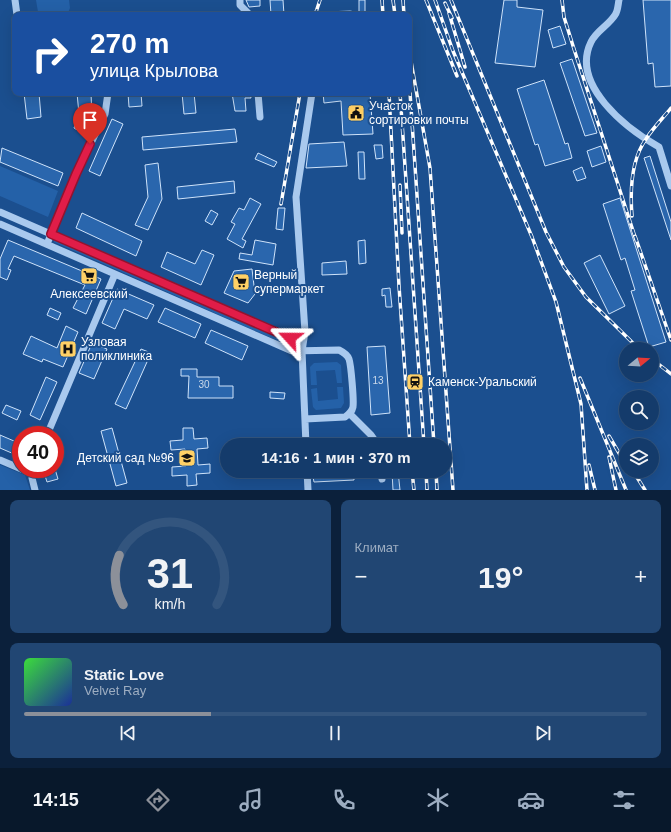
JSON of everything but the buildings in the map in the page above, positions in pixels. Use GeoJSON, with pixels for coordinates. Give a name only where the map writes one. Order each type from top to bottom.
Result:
{"type":"FeatureCollection","features":[{"type":"Feature","properties":{"kind":"street"},"geometry":{"type":"LineString","coordinates":[[15,0],[17,12]]}},
{"type":"Feature","properties":{"kind":"street"},"geometry":{"type":"LineString","coordinates":[[240,0],[240,5],[247,12]]}},
{"type":"Feature","properties":{"kind":"street"},"geometry":{"type":"LineString","coordinates":[[619,0],[616,14],[592,41],[586,57],[590,76],[598,97],[615,115],[645,140],[659,147],[671,186]]}},
{"type":"Feature","properties":{"kind":"street"},"geometry":{"type":"LineString","coordinates":[[47,244],[76,174],[105,114],[108,96]]}},
{"type":"Feature","properties":{"kind":"street"},"geometry":{"type":"LineString","coordinates":[[258,96],[260,117]]}},
{"type":"Feature","properties":{"kind":"street"},"geometry":{"type":"LineString","coordinates":[[306,438],[302,351],[305,332],[296,197],[312,96]]}},
{"type":"Feature","properties":{"kind":"street"},"geometry":{"type":"LineString","coordinates":[[0,212],[296,341],[302,351]]}},
{"type":"Feature","properties":{"kind":"street"},"geometry":{"type":"LineString","coordinates":[[0,224],[292,351],[339,350],[349,359],[353,408],[350,414],[345,417],[306,419]]}},
{"type":"Feature","properties":{"kind":"street"},"geometry":{"type":"LineString","coordinates":[[51,426],[114,274]]}},
{"type":"Feature","properties":{"kind":"street"},"geometry":{"type":"LineString","coordinates":[[350,414],[374,438]]}},
{"type":"Feature","properties":{"kind":"street"},"geometry":{"type":"LineString","coordinates":[[0,460],[12,464]]}},
{"type":"Feature","properties":{"kind":"street"},"geometry":{"type":"LineString","coordinates":[[32,478],[35,490]]}},
{"type":"Feature","properties":{"kind":"street"},"geometry":{"type":"LineString","coordinates":[[307,478],[308,490]]}},
{"type":"Feature","properties":{"kind":"shaded area"},"geometry":{"type":"Polygon","coordinates":[[[36,0],[69,0],[70,8],[68,12],[38,12],[36,0]]]}},
{"type":"Feature","properties":{"kind":"shaded area"},"geometry":{"type":"Polygon","coordinates":[[[0,166],[58,191],[48,217],[0,196],[0,166]]]}},
{"type":"Feature","properties":{"kind":"shaded area"},"geometry":{"type":"Polygon","coordinates":[[[54,239],[286,341],[285,344],[54,242],[54,239]]]}},
{"type":"Feature","properties":{"kind":"shaded area"},"geometry":{"type":"Polygon","coordinates":[[[337,362],[341,365],[342,383],[337,383],[335,370],[316,371],[317,385],[311,385],[310,367],[314,363],[337,362]]]}},
{"type":"Feature","properties":{"kind":"shaded area"},"geometry":{"type":"Polygon","coordinates":[[[337,387],[343,387],[344,403],[341,408],[316,410],[313,407],[311,389],[317,388],[318,401],[338,399],[337,387]]]}},
{"type":"Feature","properties":{"kind":"shaded area"},"geometry":{"type":"Polygon","coordinates":[[[0,465],[12,470],[12,478],[26,478],[30,490],[0,490],[0,465]]]}},
{"type":"Feature","properties":{"kind":"railway"},"geometry":{"type":"LineString","coordinates":[[316,12],[320,0]]}},
{"type":"Feature","properties":{"kind":"railway"},"geometry":{"type":"LineString","coordinates":[[382,0],[383,12]]}},
{"type":"Feature","properties":{"kind":"railway"},"geometry":{"type":"LineString","coordinates":[[393,0],[395,12]]}},
{"type":"Feature","properties":{"kind":"railway"},"geometry":{"type":"LineString","coordinates":[[403,0],[404,12]]}},
{"type":"Feature","properties":{"kind":"railway"},"geometry":{"type":"LineString","coordinates":[[426,0],[457,76]]}},
{"type":"Feature","properties":{"kind":"railway"},"geometry":{"type":"LineString","coordinates":[[435,0],[453,51],[532,237],[556,302],[581,404],[587,490]]}},
{"type":"Feature","properties":{"kind":"railway"},"geometry":{"type":"LineString","coordinates":[[451,0],[546,232],[564,267],[586,297],[632,342]]}},
{"type":"Feature","properties":{"kind":"railway"},"geometry":{"type":"LineString","coordinates":[[562,0],[564,17],[636,240]]}},
{"type":"Feature","properties":{"kind":"railway"},"geometry":{"type":"LineString","coordinates":[[445,3],[452,18]]}},
{"type":"Feature","properties":{"kind":"railway"},"geometry":{"type":"LineString","coordinates":[[449,13],[465,67]]}},
{"type":"Feature","properties":{"kind":"railway"},"geometry":{"type":"LineString","coordinates":[[412,67],[430,168],[453,490]]}},
{"type":"Feature","properties":{"kind":"railway"},"geometry":{"type":"LineString","coordinates":[[281,204],[299,96]]}},
{"type":"Feature","properties":{"kind":"railway"},"geometry":{"type":"LineString","coordinates":[[389,96],[399,286],[410,438]]}},
{"type":"Feature","properties":{"kind":"railway"},"geometry":{"type":"LineString","coordinates":[[400,96],[424,438]]}},
{"type":"Feature","properties":{"kind":"railway"},"geometry":{"type":"LineString","coordinates":[[410,96],[434,438]]}},
{"type":"Feature","properties":{"kind":"railway"},"geometry":{"type":"LineString","coordinates":[[632,216],[631,196],[634,166],[637,156],[649,135],[671,108]]}},
{"type":"Feature","properties":{"kind":"railway"},"geometry":{"type":"LineString","coordinates":[[400,185],[402,233]]}},
{"type":"Feature","properties":{"kind":"railway"},"geometry":{"type":"LineString","coordinates":[[635,236],[671,340]]}},
{"type":"Feature","properties":{"kind":"railway"},"geometry":{"type":"LineString","coordinates":[[659,365],[671,374]]}},
{"type":"Feature","properties":{"kind":"railway"},"geometry":{"type":"LineString","coordinates":[[580,378],[626,490]]}},
{"type":"Feature","properties":{"kind":"railway"},"geometry":{"type":"LineString","coordinates":[[609,436],[619,453]]}},
{"type":"Feature","properties":{"kind":"railway"},"geometry":{"type":"LineString","coordinates":[[609,457],[616,490]]}},
{"type":"Feature","properties":{"kind":"railway"},"geometry":{"type":"LineString","coordinates":[[589,465],[595,490]]}},
{"type":"Feature","properties":{"kind":"railway"},"geometry":{"type":"LineString","coordinates":[[413,478],[414,490]]}},
{"type":"Feature","properties":{"kind":"railway"},"geometry":{"type":"LineString","coordinates":[[426,478],[427,490]]}},
{"type":"Feature","properties":{"kind":"railway"},"geometry":{"type":"LineString","coordinates":[[436,478],[437,490]]}},
{"type":"Feature","properties":{"kind":"railway"},"geometry":{"type":"LineString","coordinates":[[637,478],[645,490]]}},
{"type":"Feature","properties":{"kind":"place","name":"Участок сортировки почты"},"geometry":{"type":"Point","coordinates":[356,113]}},
{"type":"Feature","properties":{"kind":"place","name":"Алексеевский"},"geometry":{"type":"Point","coordinates":[89,276]}},
{"type":"Feature","properties":{"kind":"place","name":"Верный супермаркет"},"geometry":{"type":"Point","coordinates":[241,282]}},
{"type":"Feature","properties":{"kind":"place","name":"Узловая поликлиника"},"geometry":{"type":"Point","coordinates":[68,349]}},
{"type":"Feature","properties":{"kind":"place","name":"Каменск-Уральский"},"geometry":{"type":"Point","coordinates":[415,382]}},
{"type":"Feature","properties":{"kind":"place","name":"Детский сад №96"},"geometry":{"type":"Point","coordinates":[187,458]}},
{"type":"Feature","properties":{"kind":"route"},"geometry":{"type":"LineString","coordinates":[[90,144],[51,234],[290,338]]}}]}
